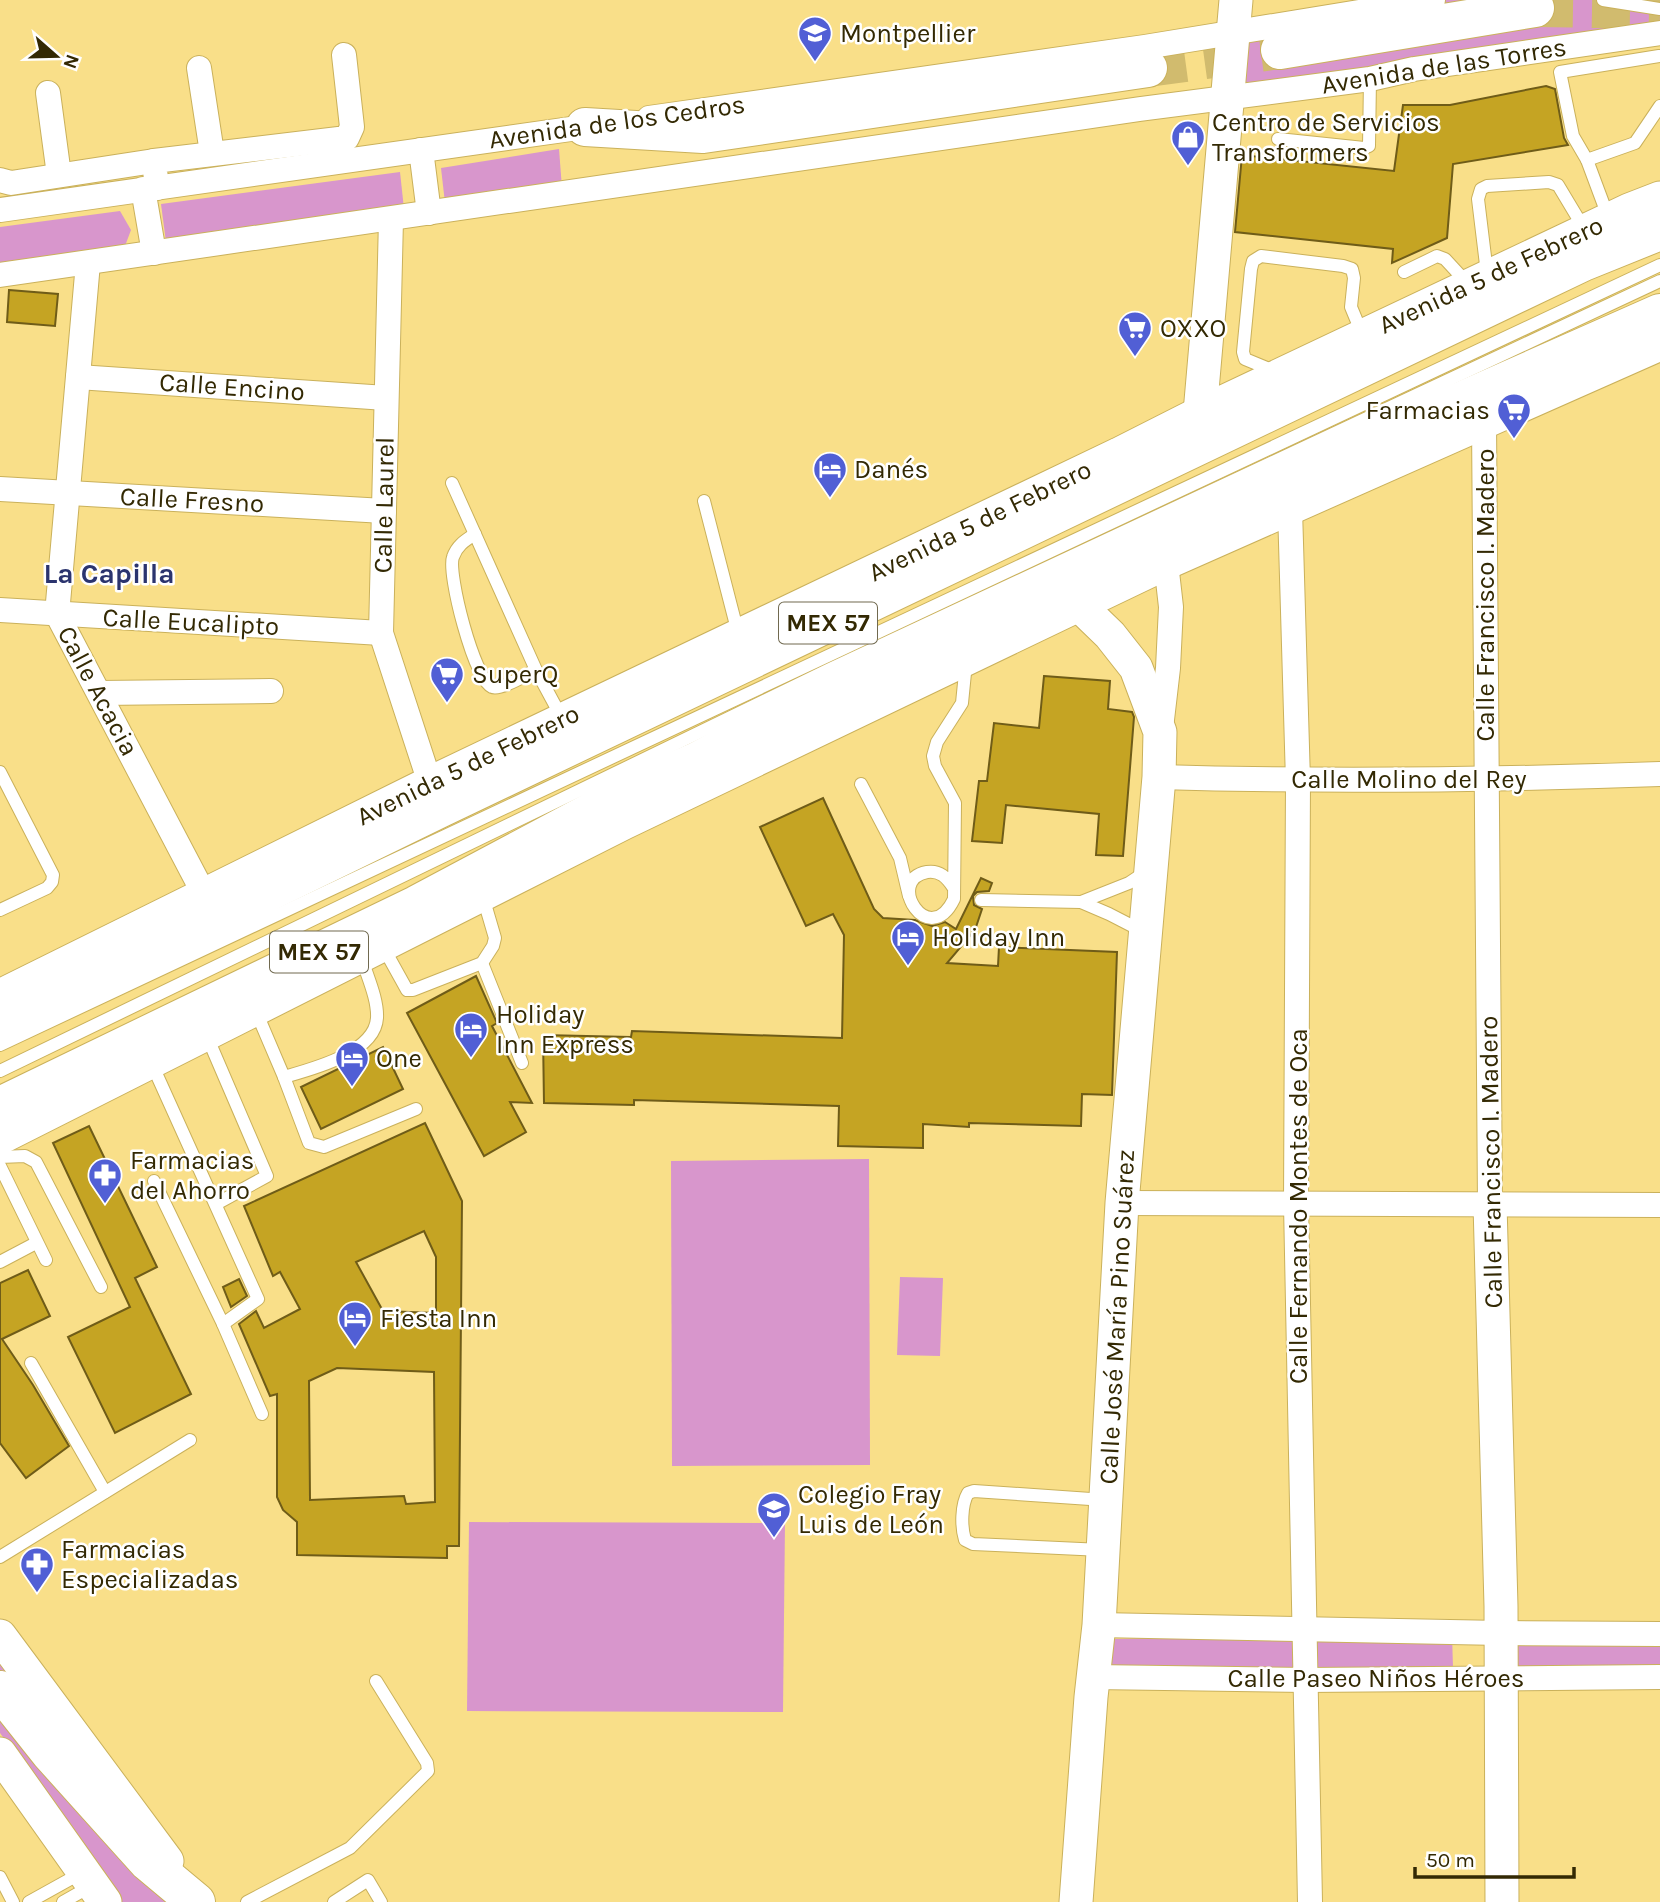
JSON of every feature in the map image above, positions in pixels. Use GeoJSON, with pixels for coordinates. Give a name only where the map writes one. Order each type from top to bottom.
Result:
{"type":"FeatureCollection","features":[{"type":"Feature","properties":{"kind":"highway"},"geometry":{"type":"LineString","coordinates":[[1280,50],[1535,8]]}},
{"type":"Feature","properties":{"kind":"highway"},"geometry":{"type":"LineString","coordinates":[[585,127],[703,134],[1148,68]]}},
{"type":"Feature","properties":{"kind":"highway","name":"Avenida 5 de Febrero"},"geometry":{"type":"LineString","coordinates":[[0,1023],[616,724],[755,643],[1583,262],[1660,231]]}},
{"type":"Feature","properties":{"kind":"highway","name":"MEX 57"},"geometry":{"type":"LineString","coordinates":[[0,1108],[416,905],[634,789],[697,761],[780,718],[1410,423],[1660,313]]}},
{"type":"Feature","properties":{"kind":"highway"},"geometry":{"type":"LineString","coordinates":[[755,643],[882,568]]}},
{"type":"Feature","properties":{"kind":"highway"},"geometry":{"type":"LineString","coordinates":[[780,718],[879,701]]}},
{"type":"Feature","properties":{"kind":"highway"},"geometry":{"type":"LineString","coordinates":[[439,779],[616,724]]}},
{"type":"Feature","properties":{"kind":"highway"},"geometry":{"type":"LineString","coordinates":[[558,856],[634,789]]}},
{"type":"Feature","properties":{"kind":"highway"},"geometry":{"type":"LineString","coordinates":[[0,1690],[50,1753],[148,1862],[197,1902]]}},
{"type":"Feature","properties":{"kind":"main road"},"geometry":{"type":"LineString","coordinates":[[1200,413],[1236,0]]}},
{"type":"Feature","properties":{"kind":"main road"},"geometry":{"type":"LineString","coordinates":[[1608,220],[1660,188]]}},
{"type":"Feature","properties":{"kind":"main road","name":"Avenida 5 de Febrero"},"geometry":{"type":"LineString","coordinates":[[882,568],[1281,374],[1660,198]]}},
{"type":"Feature","properties":{"kind":"main road"},"geometry":{"type":"LineString","coordinates":[[1079,605],[1169,553],[1318,484],[1660,334]]}},
{"type":"Feature","properties":{"kind":"main road"},"geometry":{"type":"LineString","coordinates":[[0,1108],[228,1017],[363,954],[558,856],[1166,563],[1660,344]]}},
{"type":"Feature","properties":{"kind":"main road","name":"Calle José María Pino Suárez"},"geometry":{"type":"LineString","coordinates":[[1076,1902],[1099,1625],[1122,1203],[1159,777],[1160,733],[1136,668],[1110,635],[1079,605]]}},
{"type":"Feature","properties":{"kind":"main road","name":"Avenida 5 de Febrero"},"geometry":{"type":"LineString","coordinates":[[0,996],[564,720],[755,643]]}},
{"type":"Feature","properties":{"kind":"main road"},"geometry":{"type":"LineString","coordinates":[[0,1138],[151,1061],[228,1017]]}},
{"type":"Feature","properties":{"kind":"main road","name":"Calle Francisco I. Madero"},"geometry":{"type":"LineString","coordinates":[[1490,1204],[1502,1678],[1502,1902]]}},
{"type":"Feature","properties":{"kind":"main road"},"geometry":{"type":"LineString","coordinates":[[0,1636],[197,1902]]}},
{"type":"Feature","properties":{"kind":"main road"},"geometry":{"type":"LineString","coordinates":[[0,1754],[94,1886]]}},
{"type":"Feature","properties":{"kind":"street"},"geometry":{"type":"LineString","coordinates":[[1233,33],[1355,6],[1433,0]]}},
{"type":"Feature","properties":{"kind":"street","name":"Avenida de los Cedros"},"geometry":{"type":"LineString","coordinates":[[0,210],[1233,33]]}},
{"type":"Feature","properties":{"kind":"street","name":"Avenida de las Torres"},"geometry":{"type":"LineString","coordinates":[[1229,99],[1660,33]]}},
{"type":"Feature","properties":{"kind":"street"},"geometry":{"type":"LineString","coordinates":[[0,180],[11,183],[212,153],[347,138],[352,127],[344,55]]}},
{"type":"Feature","properties":{"kind":"street"},"geometry":{"type":"LineString","coordinates":[[199,68],[212,153]]}},
{"type":"Feature","properties":{"kind":"street"},"geometry":{"type":"LineString","coordinates":[[48,93],[59,175]]}},
{"type":"Feature","properties":{"kind":"street"},"geometry":{"type":"LineString","coordinates":[[0,275],[1229,99]]}},
{"type":"Feature","properties":{"kind":"street"},"geometry":{"type":"LineString","coordinates":[[421,150],[429,213]]}},
{"type":"Feature","properties":{"kind":"street"},"geometry":{"type":"LineString","coordinates":[[153,253],[150,189],[155,161]]}},
{"type":"Feature","properties":{"kind":"street","name":"Calle Laurel"},"geometry":{"type":"LineString","coordinates":[[391,219],[381,633],[439,779]]}},
{"type":"Feature","properties":{"kind":"street","name":"Calle Acacia"},"geometry":{"type":"LineString","coordinates":[[88,262],[57,614],[204,894]]}},
{"type":"Feature","properties":{"kind":"street","name":"Calle Encino"},"geometry":{"type":"LineString","coordinates":[[78,377],[387,398]]}},
{"type":"Feature","properties":{"kind":"street","name":"Calle Francisco I. Madero"},"geometry":{"type":"LineString","coordinates":[[1484,422],[1490,1204]]}},
{"type":"Feature","properties":{"kind":"street","name":"Calle Fresno"},"geometry":{"type":"LineString","coordinates":[[0,489],[384,511]]}},
{"type":"Feature","properties":{"kind":"street","name":"Calle Fernando Montes de Oca"},"geometry":{"type":"LineString","coordinates":[[1290,509],[1298,781],[1296,1204],[1310,1902]]}},
{"type":"Feature","properties":{"kind":"street","name":"Calle José María Pino Suárez"},"geometry":{"type":"LineString","coordinates":[[1160,733],[1168,668],[1171,607],[1166,563]]}},
{"type":"Feature","properties":{"kind":"street","name":"Calle Eucalipto"},"geometry":{"type":"LineString","coordinates":[[0,610],[381,633]]}},
{"type":"Feature","properties":{"kind":"street"},"geometry":{"type":"LineString","coordinates":[[100,692],[271,691]]}},
{"type":"Feature","properties":{"kind":"street","name":"Calle Molino del Rey"},"geometry":{"type":"LineString","coordinates":[[1159,777],[1298,781],[1486,780],[1660,774]]}},
{"type":"Feature","properties":{"kind":"street"},"geometry":{"type":"LineString","coordinates":[[1122,1203],[1660,1205]]}},
{"type":"Feature","properties":{"kind":"street","name":"Calle Paseo Niños Héroes"},"geometry":{"type":"LineString","coordinates":[[1099,1625],[1660,1634]]}},
{"type":"Feature","properties":{"kind":"street","name":"Calle Paseo Niños Héroes"},"geometry":{"type":"LineString","coordinates":[[1093,1677],[1305,1680],[1660,1677]]}},
{"type":"Feature","properties":{"kind":"lane"},"geometry":{"type":"LineString","coordinates":[[1603,0],[1660,9]]}},
{"type":"Feature","properties":{"kind":"lane"},"geometry":{"type":"LineString","coordinates":[[1608,220],[1587,160],[1573,136],[1560,72],[1660,57],[1660,33]]}},
{"type":"Feature","properties":{"kind":"lane"},"geometry":{"type":"LineString","coordinates":[[1278,139],[1364,148],[1369,146],[1370,79]]}},
{"type":"Feature","properties":{"kind":"lane"},"geometry":{"type":"LineString","coordinates":[[1587,160],[1635,143],[1660,106]]}},
{"type":"Feature","properties":{"kind":"lane"},"geometry":{"type":"LineString","coordinates":[[1479,281],[1478,199],[1481,189],[1487,186],[1539,182],[1558,185],[1608,220]]}},
{"type":"Feature","properties":{"kind":"lane"},"geometry":{"type":"LineString","coordinates":[[1281,374],[1245,359],[1243,352],[1251,270],[1254,261],[1261,256],[1352,269],[1354,278],[1351,307],[1363,336]]}},
{"type":"Feature","properties":{"kind":"lane"},"geometry":{"type":"LineString","coordinates":[[1404,272],[1437,256],[1445,258],[1479,281]]}},
{"type":"Feature","properties":{"kind":"lane"},"geometry":{"type":"LineString","coordinates":[[0,1045],[1660,265]]}},
{"type":"Feature","properties":{"kind":"lane"},"geometry":{"type":"LineString","coordinates":[[0,1071],[828,670],[1660,281]]}},
{"type":"Feature","properties":{"kind":"lane"},"geometry":{"type":"LineString","coordinates":[[452,483],[536,670],[564,720]]}},
{"type":"Feature","properties":{"kind":"lane"},"geometry":{"type":"LineString","coordinates":[[705,501],[755,643]]}},
{"type":"Feature","properties":{"kind":"lane"},"geometry":{"type":"LineString","coordinates":[[475,534],[459,545],[452,559],[465,635],[484,680],[499,689],[536,670]]}},
{"type":"Feature","properties":{"kind":"lane"},"geometry":{"type":"LineString","coordinates":[[861,784],[900,858],[913,908],[920,915],[931,918],[941,916],[950,909],[958,895],[955,803],[935,766],[933,756],[937,743],[962,703],[966,659]]}},
{"type":"Feature","properties":{"kind":"lane"},"geometry":{"type":"LineString","coordinates":[[0,772],[53,875],[47,888],[0,910]]}},
{"type":"Feature","properties":{"kind":"lane"},"geometry":{"type":"LineString","coordinates":[[1081,902],[1129,883],[1151,868]]}},
{"type":"Feature","properties":{"kind":"lane"},"geometry":{"type":"LineString","coordinates":[[909,898],[910,887],[916,877],[926,872],[937,872],[947,877],[958,895]]}},
{"type":"Feature","properties":{"kind":"lane"},"geometry":{"type":"LineString","coordinates":[[363,954],[407,990],[482,963],[495,938],[482,894]]}},
{"type":"Feature","properties":{"kind":"lane"},"geometry":{"type":"LineString","coordinates":[[981,900],[1081,902],[1145,933]]}},
{"type":"Feature","properties":{"kind":"lane"},"geometry":{"type":"LineString","coordinates":[[284,1077],[320,1066],[361,1046],[375,1029],[377,1009],[363,954]]}},
{"type":"Feature","properties":{"kind":"lane"},"geometry":{"type":"LineString","coordinates":[[482,963],[522,1063]]}},
{"type":"Feature","properties":{"kind":"lane"},"geometry":{"type":"LineString","coordinates":[[228,1017],[284,1077],[309,1143],[324,1147],[416,1109]]}},
{"type":"Feature","properties":{"kind":"lane"},"geometry":{"type":"LineString","coordinates":[[216,1203],[267,1176],[228,1017]]}},
{"type":"Feature","properties":{"kind":"lane"},"geometry":{"type":"LineString","coordinates":[[151,1061],[258,1299],[223,1324]]}},
{"type":"Feature","properties":{"kind":"lane"},"geometry":{"type":"LineString","coordinates":[[0,1157],[24,1156],[36,1162],[101,1287]]}},
{"type":"Feature","properties":{"kind":"lane"},"geometry":{"type":"LineString","coordinates":[[0,1166],[46,1260]]}},
{"type":"Feature","properties":{"kind":"lane"},"geometry":{"type":"LineString","coordinates":[[154,1181],[223,1324],[262,1414]]}},
{"type":"Feature","properties":{"kind":"lane"},"geometry":{"type":"LineString","coordinates":[[0,1200],[13,1195]]}},
{"type":"Feature","properties":{"kind":"lane"},"geometry":{"type":"LineString","coordinates":[[0,1262],[36,1242]]}},
{"type":"Feature","properties":{"kind":"lane"},"geometry":{"type":"LineString","coordinates":[[31,1363],[105,1492]]}},
{"type":"Feature","properties":{"kind":"lane"},"geometry":{"type":"LineString","coordinates":[[0,1557],[190,1440]]}},
{"type":"Feature","properties":{"kind":"lane"},"geometry":{"type":"LineString","coordinates":[[1102,1550],[973,1544],[965,1540],[963,1534],[963,1500],[968,1493],[974,1491],[1105,1500]]}},
{"type":"Feature","properties":{"kind":"lane"},"geometry":{"type":"LineString","coordinates":[[247,1902],[350,1849],[428,1771],[427,1763],[376,1681]]}},
{"type":"Feature","properties":{"kind":"lane"},"geometry":{"type":"LineString","coordinates":[[0,1877],[13,1902]]}},
{"type":"Feature","properties":{"kind":"lane"},"geometry":{"type":"LineString","coordinates":[[334,1902],[368,1880],[381,1902]]}},
{"type":"Feature","properties":{"kind":"lane"},"geometry":{"type":"LineString","coordinates":[[29,1902],[94,1886]]}},
{"type":"Feature","properties":{"kind":"lane"},"geometry":{"type":"LineString","coordinates":[[63,1902],[94,1886]]}},
{"type":"Feature","properties":{"kind":"shaded area"},"geometry":{"type":"Polygon","coordinates":[[[1433,0],[1660,0],[1660,33],[1229,99],[1233,33],[1433,0]]]}},
{"type":"Feature","properties":{"kind":"shaded area"},"geometry":{"type":"Polygon","coordinates":[[[559,149],[562,188],[445,203],[441,168],[559,149]]]}},
{"type":"Feature","properties":{"kind":"shaded area"},"geometry":{"type":"Polygon","coordinates":[[[400,172],[404,209],[166,242],[161,204],[400,172]]]}},
{"type":"Feature","properties":{"kind":"shaded area"},"geometry":{"type":"Polygon","coordinates":[[[120,211],[131,230],[125,246],[0,265],[0,227],[120,211]]]}},
{"type":"Feature","properties":{"kind":"shaded area"},"geometry":{"type":"Polygon","coordinates":[[[869,1159],[870,1465],[672,1466],[671,1161],[869,1159]]]}},
{"type":"Feature","properties":{"kind":"shaded area"},"geometry":{"type":"Polygon","coordinates":[[[900,1277],[943,1278],[940,1356],[897,1355],[900,1277]]]}},
{"type":"Feature","properties":{"kind":"shaded area"},"geometry":{"type":"Polygon","coordinates":[[[469,1522],[785,1523],[783,1712],[467,1711],[469,1522]]]}},
{"type":"Feature","properties":{"kind":"shaded area"},"geometry":{"type":"Polygon","coordinates":[[[1501,1633],[1660,1634],[1660,1677],[1502,1678],[1501,1633]]]}},
{"type":"Feature","properties":{"kind":"shaded area"},"geometry":{"type":"Polygon","coordinates":[[[1452,1634],[1453,1668],[1107,1682],[1109,1639],[1452,1634]]]}},
{"type":"Feature","properties":{"kind":"shaded area"},"geometry":{"type":"Polygon","coordinates":[[[0,1661],[176,1902],[122,1902],[0,1733],[0,1661]]]}},
{"type":"Feature","properties":{"kind":"building"},"geometry":{"type":"Polygon","coordinates":[[[1546,86],[1555,89],[1564,138],[1568,145],[1453,164],[1447,238],[1392,263],[1393,249],[1235,232],[1242,155],[1394,171],[1403,105],[1450,105],[1546,86]]]}},
{"type":"Feature","properties":{"kind":"building"},"geometry":{"type":"Polygon","coordinates":[[[9,290],[58,294],[55,326],[7,322],[9,290]]]}},
{"type":"Feature","properties":{"kind":"building"},"geometry":{"type":"Polygon","coordinates":[[[1044,676],[1110,681],[1108,709],[1132,712],[1134,717],[1123,856],[1096,855],[1099,814],[1006,805],[1002,843],[972,841],[979,781],[987,781],[994,723],[1039,728],[1044,676]]]}},
{"type":"Feature","properties":{"kind":"building"},"geometry":{"type":"Polygon","coordinates":[[[823,798],[874,909],[883,918],[915,920],[932,926],[945,922],[956,929],[981,878],[992,883],[989,891],[977,892],[973,896],[974,905],[982,909],[975,930],[947,963],[998,966],[999,947],[1117,952],[1112,1095],[1082,1094],[1081,1126],[969,1123],[969,1127],[923,1124],[923,1148],[838,1146],[839,1106],[634,1100],[634,1105],[544,1103],[543,1035],[631,1037],[632,1031],[842,1038],[844,935],[833,914],[806,926],[760,827],[823,798]]]}},
{"type":"Feature","properties":{"kind":"building","name":"Holiday Inn Express"},"geometry":{"type":"Polygon","coordinates":[[[476,976],[497,1023],[492,1026],[532,1103],[510,1102],[526,1132],[484,1156],[407,1013],[476,976]]]}},
{"type":"Feature","properties":{"kind":"building","name":"One"},"geometry":{"type":"Polygon","coordinates":[[[383,1047],[403,1089],[321,1129],[301,1087],[383,1047]]]}},
{"type":"Feature","properties":{"kind":"building","name":"Fiesta Inn"},"geometry":{"type":"Polygon","coordinates":[[[425,1123],[462,1201],[459,1546],[447,1546],[447,1558],[297,1555],[297,1522],[283,1510],[277,1497],[277,1394],[270,1396],[239,1324],[256,1311],[264,1328],[300,1309],[280,1272],[273,1276],[244,1206],[425,1123]],[[424,1231],[356,1262],[383,1311],[436,1313],[436,1257],[424,1231]],[[337,1368],[309,1381],[310,1500],[404,1496],[406,1504],[435,1502],[434,1372],[337,1368]]]}},
{"type":"Feature","properties":{"kind":"building"},"geometry":{"type":"Polygon","coordinates":[[[89,1126],[157,1267],[135,1278],[191,1394],[115,1433],[68,1337],[130,1307],[53,1143],[89,1126]]]}},
{"type":"Feature","properties":{"kind":"building"},"geometry":{"type":"Polygon","coordinates":[[[28,1270],[50,1316],[2,1339],[69,1446],[26,1478],[0,1443],[0,1283],[28,1270]]]}},
{"type":"Feature","properties":{"kind":"building"},"geometry":{"type":"Polygon","coordinates":[[[239,1279],[247,1296],[231,1307],[223,1287],[239,1279]]]}},
{"type":"Feature","properties":{"kind":"tunnel"},"geometry":{"type":"LineString","coordinates":[[1535,8],[1660,10]]}},
{"type":"Feature","properties":{"kind":"tunnel"},"geometry":{"type":"LineString","coordinates":[[1148,68],[1280,50]]}},
{"type":"Feature","properties":{"kind":"place","name":"Montpellier"},"geometry":{"type":"Point","coordinates":[815,63]}},
{"type":"Feature","properties":{"kind":"place","name":"Centro de Servicios Transformers"},"geometry":{"type":"Point","coordinates":[1188,167]}},
{"type":"Feature","properties":{"kind":"place","name":"OXXO"},"geometry":{"type":"Point","coordinates":[1135,358]}},
{"type":"Feature","properties":{"kind":"place","name":"Farmacias"},"geometry":{"type":"Point","coordinates":[1514,440]}},
{"type":"Feature","properties":{"kind":"place","name":"Danés"},"geometry":{"type":"Point","coordinates":[830,499]}},
{"type":"Feature","properties":{"kind":"place","name":"SuperQ"},"geometry":{"type":"Point","coordinates":[447,704]}},
{"type":"Feature","properties":{"kind":"place","name":"Holiday Inn"},"geometry":{"type":"Point","coordinates":[908,967]}},
{"type":"Feature","properties":{"kind":"place","name":"Holiday Inn Express"},"geometry":{"type":"Point","coordinates":[471,1059]}},
{"type":"Feature","properties":{"kind":"place","name":"One"},"geometry":{"type":"Point","coordinates":[352,1088]}},
{"type":"Feature","properties":{"kind":"place","name":"Farmacias del Ahorro"},"geometry":{"type":"Point","coordinates":[105,1205]}},
{"type":"Feature","properties":{"kind":"place","name":"Fiesta Inn"},"geometry":{"type":"Point","coordinates":[355,1348]}},
{"type":"Feature","properties":{"kind":"place","name":"Colegio Fray Luis de León"},"geometry":{"type":"Point","coordinates":[774,1539]}},
{"type":"Feature","properties":{"kind":"place","name":"Farmacias Especializadas"},"geometry":{"type":"Point","coordinates":[37,1594]}},
{"type":"Feature","properties":{"kind":"district","name":"La Capilla"},"geometry":{"type":"Point","coordinates":[109,573]}}]}
